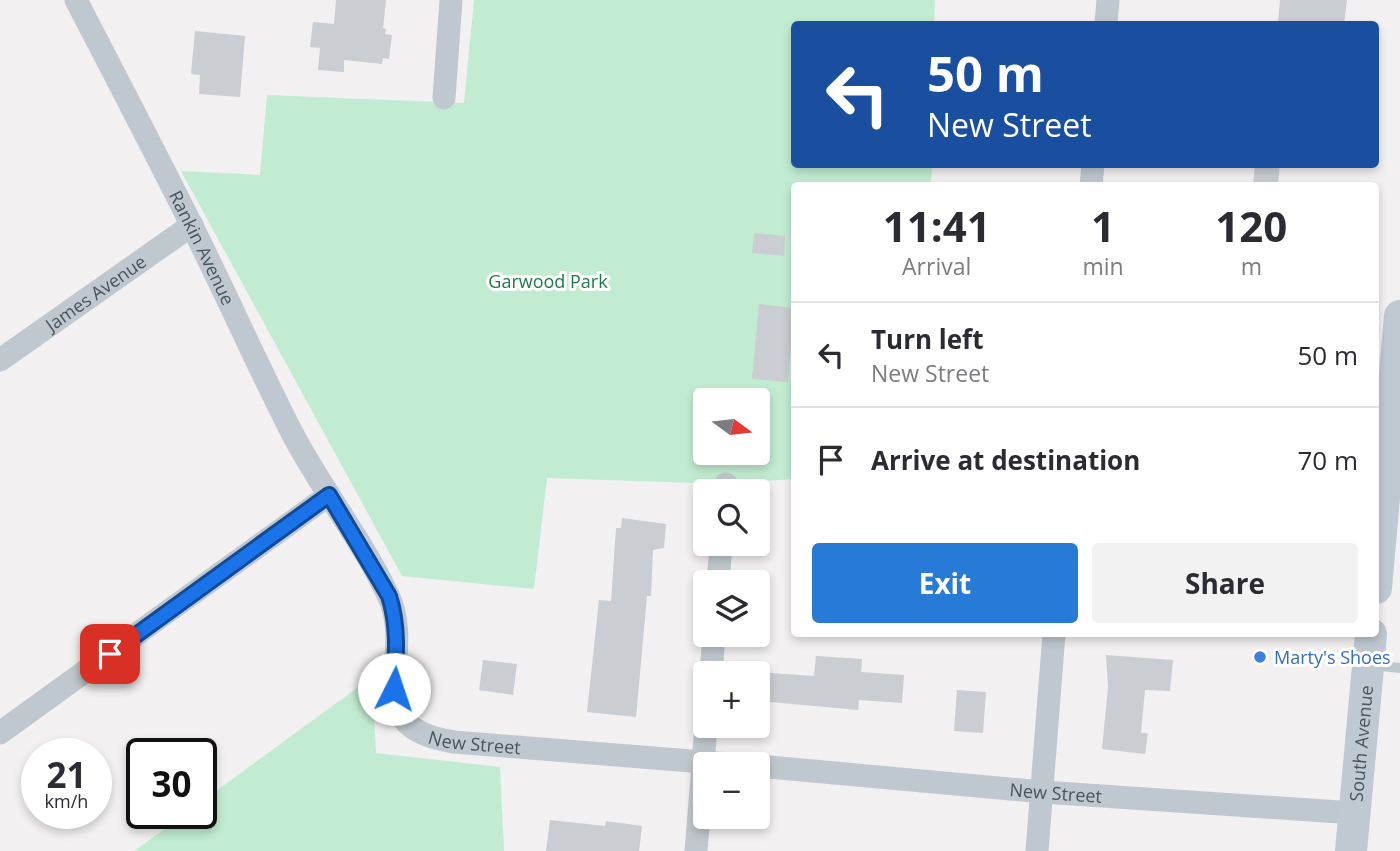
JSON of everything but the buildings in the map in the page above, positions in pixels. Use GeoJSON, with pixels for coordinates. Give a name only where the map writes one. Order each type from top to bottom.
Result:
{"type":"FeatureCollection","features":[{"type":"Feature","properties":{"kind":"main road"},"geometry":{"type":"LineString","coordinates":[[1379,557],[1399,348]]}},
{"type":"Feature","properties":{"kind":"main road","name":"South Avenue"},"geometry":{"type":"LineString","coordinates":[[1351,851],[1371,637]]}},
{"type":"Feature","properties":{"kind":"street"},"geometry":{"type":"LineString","coordinates":[[444,99],[451,0]]}},
{"type":"Feature","properties":{"kind":"street"},"geometry":{"type":"LineString","coordinates":[[1106,21],[1108,0]]}},
{"type":"Feature","properties":{"kind":"street","name":"Rankin Avenue"},"geometry":{"type":"LineString","coordinates":[[79,3],[192,225],[292,432],[329,495]]}},
{"type":"Feature","properties":{"kind":"street","name":"James Avenue"},"geometry":{"type":"LineString","coordinates":[[0,360],[192,225]]}},
{"type":"Feature","properties":{"kind":"street"},"geometry":{"type":"LineString","coordinates":[[0,733],[329,495]]}},
{"type":"Feature","properties":{"kind":"street","name":"New Street"},"geometry":{"type":"LineString","coordinates":[[329,495],[389,596],[397,636],[394,689],[397,707],[414,731],[426,738],[454,742],[693,760]]}},
{"type":"Feature","properties":{"kind":"street"},"geometry":{"type":"LineString","coordinates":[[1037,851],[1054,637]]}},
{"type":"Feature","properties":{"kind":"street","name":"New Street"},"geometry":{"type":"LineString","coordinates":[[770,767],[1042,792],[1354,813]]}},
{"type":"Feature","properties":{"kind":"street"},"geometry":{"type":"LineString","coordinates":[[696,851],[698,829]]}},
{"type":"Feature","properties":{"kind":"lane"},"geometry":{"type":"LineString","coordinates":[[1368,665],[1400,668]]}},
{"type":"Feature","properties":{"kind":"green space","name":"Garwood Park"},"geometry":{"type":"Polygon","coordinates":[[[474,0],[935,0],[934,21],[791,21],[791,168],[932,168],[931,182],[791,182],[791,479],[693,479],[693,483],[547,478],[534,589],[402,576],[181,171],[260,175],[267,95],[464,103],[474,0]]]}},
{"type":"Feature","properties":{"kind":"green space"},"geometry":{"type":"Polygon","coordinates":[[[372,677],[376,753],[500,767],[504,851],[134,851],[164,829],[217,829],[217,790],[372,677]]]}},
{"type":"Feature","properties":{"kind":"place","name":"Marty's Shoes"},"geometry":{"type":"Point","coordinates":[1260,657]}},
{"type":"Feature","properties":{"kind":"route"},"geometry":{"type":"LineString","coordinates":[[110,654],[329,495],[389,596],[395,613],[397,636],[394,689]]}}]}
